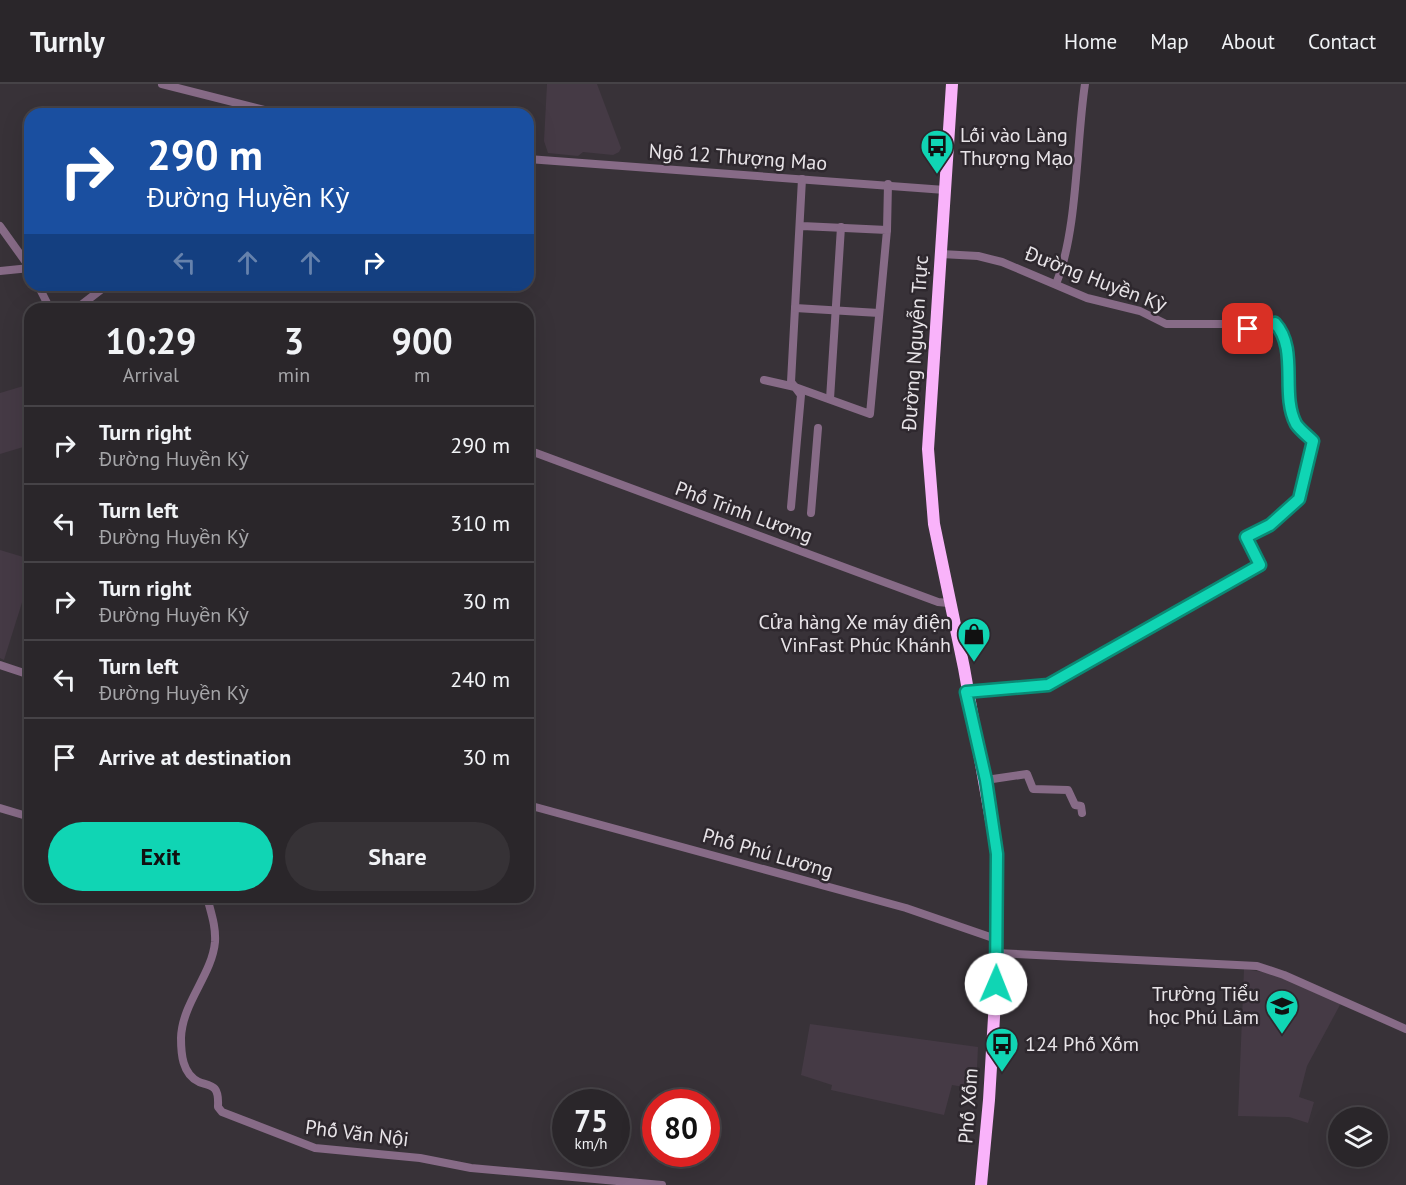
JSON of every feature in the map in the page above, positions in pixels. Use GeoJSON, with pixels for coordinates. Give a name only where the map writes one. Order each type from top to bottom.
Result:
{"type":"FeatureCollection","features":[{"type":"Feature","properties":{"kind":"highway","name":"Đường Nguyễn Trực"},"geometry":{"type":"LineString","coordinates":[[948,603],[933,524],[928,448],[952,84]]}},
{"type":"Feature","properties":{"kind":"highway","name":"Phố Xốm"},"geometry":{"type":"LineString","coordinates":[[948,603],[964,668],[966,692],[986,780],[997,854],[996,953],[989,1100],[981,1185]]}},
{"type":"Feature","properties":{"kind":"street"},"geometry":{"type":"LineString","coordinates":[[162,84],[256,108]]}},
{"type":"Feature","properties":{"kind":"street"},"geometry":{"type":"LineString","coordinates":[[1056,284],[1063,268],[1069,229],[1085,84]]}},
{"type":"Feature","properties":{"kind":"street","name":"Ngõ 12 Thượng Mao"},"geometry":{"type":"LineString","coordinates":[[534,159],[945,190]]}},
{"type":"Feature","properties":{"kind":"street"},"geometry":{"type":"LineString","coordinates":[[791,507],[801,395],[791,382],[802,226],[802,179]]}},
{"type":"Feature","properties":{"kind":"street"},"geometry":{"type":"LineString","coordinates":[[764,380],[795,387],[870,414],[887,230],[888,184]]}},
{"type":"Feature","properties":{"kind":"street"},"geometry":{"type":"LineString","coordinates":[[0,226],[24,260]]}},
{"type":"Feature","properties":{"kind":"street"},"geometry":{"type":"LineString","coordinates":[[802,226],[887,230]]}},
{"type":"Feature","properties":{"kind":"street"},"geometry":{"type":"LineString","coordinates":[[830,399],[841,227]]}},
{"type":"Feature","properties":{"kind":"street","name":"Đường Huyền Kỳ"},"geometry":{"type":"LineString","coordinates":[[941,254],[978,256],[1002,262],[1087,297],[1140,311],[1166,324],[1233,324],[1256,330],[1275,323],[1286,349],[1291,408],[1297,425],[1313,441],[1299,499],[1270,525],[1246,537],[1260,565],[1048,685],[966,692]]}},
{"type":"Feature","properties":{"kind":"street"},"geometry":{"type":"LineString","coordinates":[[0,272],[24,269]]}},
{"type":"Feature","properties":{"kind":"street"},"geometry":{"type":"LineString","coordinates":[[84,303],[99,291]]}},
{"type":"Feature","properties":{"kind":"street"},"geometry":{"type":"LineString","coordinates":[[795,308],[879,313]]}},
{"type":"Feature","properties":{"kind":"street"},"geometry":{"type":"LineString","coordinates":[[811,513],[818,428]]}},
{"type":"Feature","properties":{"kind":"street","name":"Phố Trinh Lương"},"geometry":{"type":"LineString","coordinates":[[534,452],[938,602],[948,603]]}},
{"type":"Feature","properties":{"kind":"street"},"geometry":{"type":"LineString","coordinates":[[0,664],[24,673]]}},
{"type":"Feature","properties":{"kind":"street"},"geometry":{"type":"LineString","coordinates":[[986,780],[1028,774],[1033,789],[1068,790],[1075,805],[1081,806],[1083,813]]}},
{"type":"Feature","properties":{"kind":"street","name":"Phố Phú Lương"},"geometry":{"type":"LineString","coordinates":[[534,807],[906,908],[996,939]]}},
{"type":"Feature","properties":{"kind":"street"},"geometry":{"type":"LineString","coordinates":[[0,808],[24,815]]}},
{"type":"Feature","properties":{"kind":"street","name":"Phố Văn Nội"},"geometry":{"type":"LineString","coordinates":[[209,903],[215,922],[215,944],[186,1016],[181,1034],[182,1054],[185,1067],[193,1079],[214,1087],[217,1092],[218,1107],[232,1117],[315,1149],[448,1162],[471,1168],[663,1185]]}},
{"type":"Feature","properties":{"kind":"street"},"geometry":{"type":"LineString","coordinates":[[996,953],[1257,968],[1284,975],[1406,1029]]}},
{"type":"Feature","properties":{"kind":"shaded area"},"geometry":{"type":"Polygon","coordinates":[[[547,84],[597,84],[621,148],[619,152],[613,155],[583,152],[578,156],[548,153],[544,141],[547,84]]]}},
{"type":"Feature","properties":{"kind":"shaded area"},"geometry":{"type":"Polygon","coordinates":[[[24,386],[24,447],[0,454],[0,393],[24,386]]]}},
{"type":"Feature","properties":{"kind":"shaded area"},"geometry":{"type":"Polygon","coordinates":[[[0,550],[24,557],[24,596],[4,660],[0,658],[0,550]]]}},
{"type":"Feature","properties":{"kind":"shaded area","name":"Trường Tiểu học Phú Lãm"},"geometry":{"type":"Polygon","coordinates":[[[1244,969],[1275,974],[1341,1003],[1307,1066],[1299,1097],[1314,1102],[1308,1123],[1289,1117],[1238,1116],[1244,969]]]}},
{"type":"Feature","properties":{"kind":"shaded area"},"geometry":{"type":"Polygon","coordinates":[[[810,1024],[978,1047],[976,1089],[952,1085],[944,1115],[831,1090],[832,1085],[801,1075],[810,1024]]]}},
{"type":"Feature","properties":{"kind":"place","name":"Lối vào Làng Thượng Mạo"},"geometry":{"type":"Point","coordinates":[937,175]}},
{"type":"Feature","properties":{"kind":"place","name":"Cửa hàng Xe máy điện VinFast Phúc Khánh"},"geometry":{"type":"Point","coordinates":[974,663]}},
{"type":"Feature","properties":{"kind":"place","name":"Trường Tiểu học Phú Lãm"},"geometry":{"type":"Point","coordinates":[1282,1035]}},
{"type":"Feature","properties":{"kind":"place","name":"124 Phố Xốm"},"geometry":{"type":"Point","coordinates":[1002,1073]}},
{"type":"Feature","properties":{"kind":"route"},"geometry":{"type":"LineString","coordinates":[[996,984],[997,854],[986,780],[966,692],[1048,685],[1260,565],[1246,537],[1270,525],[1299,499],[1313,441],[1297,425],[1291,408],[1286,349],[1279,326],[1272,323],[1262,330],[1248,329]]}}]}
